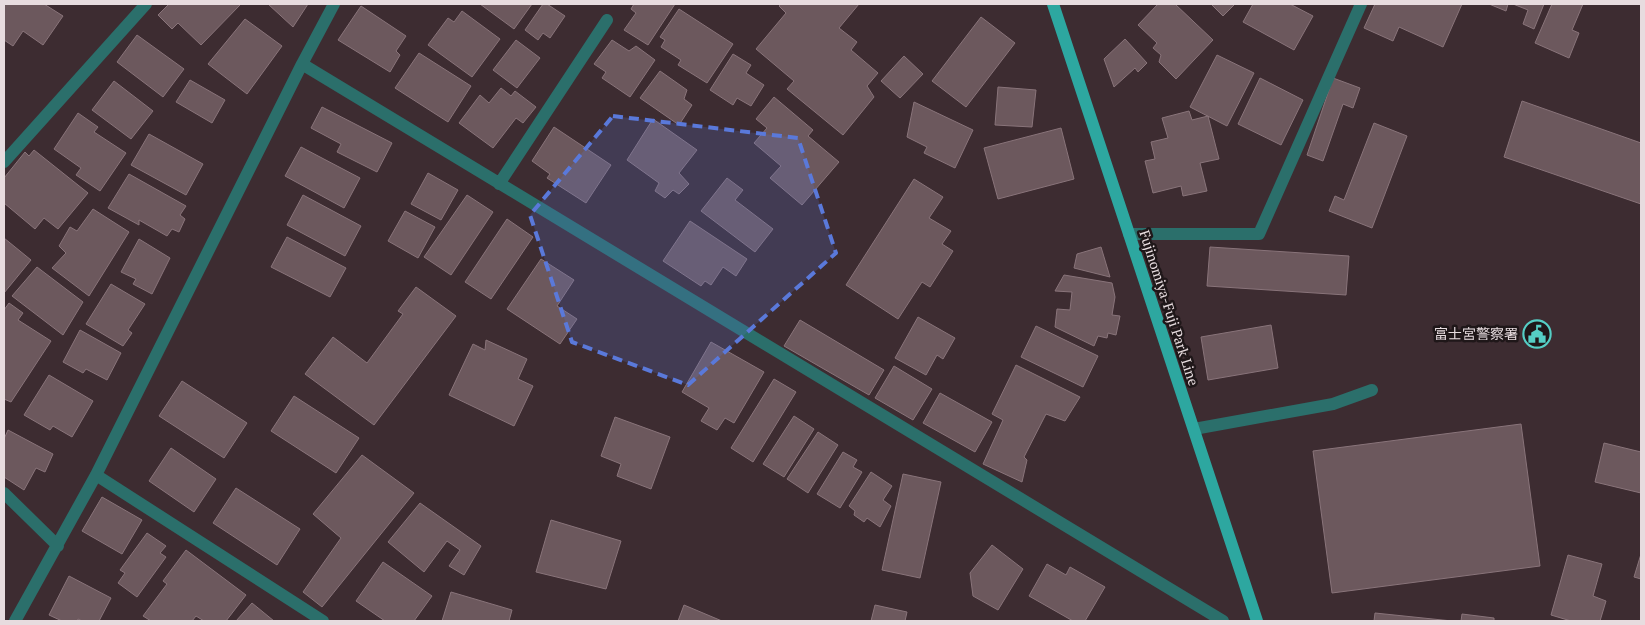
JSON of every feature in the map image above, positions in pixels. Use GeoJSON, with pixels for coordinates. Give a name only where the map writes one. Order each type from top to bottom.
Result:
{"type":"FeatureCollection","features":[{"type":"Feature","properties":{"kind":"main road","name":"Fujinomiya-Fuji Park Line"},"geometry":{"type":"LineString","coordinates":[[1053,4],[1257,621]]}},
{"type":"Feature","properties":{"kind":"street"},"geometry":{"type":"LineString","coordinates":[[4,162],[146,4]]}},
{"type":"Feature","properties":{"kind":"street"},"geometry":{"type":"LineString","coordinates":[[15,621],[96,475],[302,64],[334,4]]}},
{"type":"Feature","properties":{"kind":"street"},"geometry":{"type":"LineString","coordinates":[[1129,234],[1259,234],[1361,4]]}},
{"type":"Feature","properties":{"kind":"street"},"geometry":{"type":"LineString","coordinates":[[499,184],[607,20]]}},
{"type":"Feature","properties":{"kind":"street"},"geometry":{"type":"LineString","coordinates":[[302,64],[1223,621]]}},
{"type":"Feature","properties":{"kind":"street"},"geometry":{"type":"LineString","coordinates":[[1194,429],[1333,404],[1372,390]]}},
{"type":"Feature","properties":{"kind":"street"},"geometry":{"type":"LineString","coordinates":[[96,475],[323,621]]}},
{"type":"Feature","properties":{"kind":"street"},"geometry":{"type":"LineString","coordinates":[[4,493],[58,546]]}},
{"type":"Feature","properties":{"kind":"highlighted area"},"geometry":{"type":"Polygon","coordinates":[[[613,116],[798,138],[836,253],[688,385],[572,342],[530,215],[613,116]]]}},
{"type":"Feature","properties":{"kind":"building"},"geometry":{"type":"Polygon","coordinates":[[[4,4],[44,4],[63,16],[43,45],[23,31],[13,46],[4,40],[4,4]]]}},
{"type":"Feature","properties":{"kind":"building"},"geometry":{"type":"Polygon","coordinates":[[[169,4],[240,5],[201,45],[178,23],[172,29],[158,15],[169,4]]]}},
{"type":"Feature","properties":{"kind":"building"},"geometry":{"type":"Polygon","coordinates":[[[268,4],[308,4],[293,27],[268,4]]]}},
{"type":"Feature","properties":{"kind":"building"},"geometry":{"type":"Polygon","coordinates":[[[480,4],[532,4],[514,29],[480,4]]]}},
{"type":"Feature","properties":{"kind":"building"},"geometry":{"type":"Polygon","coordinates":[[[543,4],[547,4],[565,16],[550,38],[543,33],[538,40],[525,30],[543,4]]]}},
{"type":"Feature","properties":{"kind":"building"},"geometry":{"type":"Polygon","coordinates":[[[634,4],[675,4],[648,45],[624,30],[636,13],[631,9],[634,4]]]}},
{"type":"Feature","properties":{"kind":"building"},"geometry":{"type":"Polygon","coordinates":[[[781,4],[859,4],[839,28],[857,42],[851,50],[878,73],[867,86],[874,97],[843,135],[787,89],[794,81],[756,49],[786,13],[779,6],[781,4]]]}},
{"type":"Feature","properties":{"kind":"building"},"geometry":{"type":"Polygon","coordinates":[[[1158,4],[1175,4],[1213,40],[1176,79],[1159,62],[1161,55],[1153,48],[1157,43],[1138,25],[1158,4]]]}},
{"type":"Feature","properties":{"kind":"building"},"geometry":{"type":"Polygon","coordinates":[[[1211,4],[1235,4],[1223,16],[1211,4]]]}},
{"type":"Feature","properties":{"kind":"building"},"geometry":{"type":"Polygon","coordinates":[[[1253,4],[1290,4],[1313,16],[1294,50],[1243,22],[1253,4]]]}},
{"type":"Feature","properties":{"kind":"building"},"geometry":{"type":"Polygon","coordinates":[[[1375,4],[1462,4],[1443,47],[1399,27],[1393,41],[1364,28],[1375,4]]]}},
{"type":"Feature","properties":{"kind":"building"},"geometry":{"type":"Polygon","coordinates":[[[1489,4],[1508,4],[1506,11],[1489,4]]]}},
{"type":"Feature","properties":{"kind":"building"},"geometry":{"type":"Polygon","coordinates":[[[1513,4],[1544,4],[1534,29],[1523,24],[1528,10],[1513,4]]]}},
{"type":"Feature","properties":{"kind":"building"},"geometry":{"type":"Polygon","coordinates":[[[1552,4],[1583,4],[1572,30],[1579,33],[1569,58],[1535,43],[1552,4]]]}},
{"type":"Feature","properties":{"kind":"building"},"geometry":{"type":"Polygon","coordinates":[[[361,6],[406,36],[396,51],[400,55],[390,72],[338,40],[361,6]]]}},
{"type":"Feature","properties":{"kind":"building"},"geometry":{"type":"Polygon","coordinates":[[[679,9],[733,44],[707,83],[678,65],[681,60],[661,47],[665,40],[660,37],[679,9]]]}},
{"type":"Feature","properties":{"kind":"building"},"geometry":{"type":"Polygon","coordinates":[[[462,11],[500,39],[472,77],[428,45],[448,18],[454,22],[462,11]]]}},
{"type":"Feature","properties":{"kind":"building"},"geometry":{"type":"Polygon","coordinates":[[[981,17],[1015,43],[966,107],[932,81],[981,17]]]}},
{"type":"Feature","properties":{"kind":"building"},"geometry":{"type":"Polygon","coordinates":[[[245,19],[282,46],[247,94],[208,64],[245,19]]]}},
{"type":"Feature","properties":{"kind":"building"},"geometry":{"type":"Polygon","coordinates":[[[137,35],[184,69],[163,97],[117,62],[137,35]]]}},
{"type":"Feature","properties":{"kind":"building"},"geometry":{"type":"Polygon","coordinates":[[[1125,39],[1147,63],[1138,72],[1135,68],[1114,87],[1104,59],[1125,39]]]}},
{"type":"Feature","properties":{"kind":"building"},"geometry":{"type":"Polygon","coordinates":[[[516,40],[540,58],[517,88],[493,70],[516,40]]]}},
{"type":"Feature","properties":{"kind":"building"},"geometry":{"type":"Polygon","coordinates":[[[612,40],[629,51],[636,46],[655,60],[630,97],[602,78],[606,72],[594,64],[612,40]]]}},
{"type":"Feature","properties":{"kind":"building"},"geometry":{"type":"Polygon","coordinates":[[[419,53],[471,86],[448,122],[395,88],[419,53]]]}},
{"type":"Feature","properties":{"kind":"building"},"geometry":{"type":"Polygon","coordinates":[[[733,54],[751,65],[746,73],[764,85],[751,106],[737,98],[733,105],[710,90],[733,54]]]}},
{"type":"Feature","properties":{"kind":"building"},"geometry":{"type":"Polygon","coordinates":[[[1217,55],[1254,73],[1227,126],[1190,107],[1217,55]]]}},
{"type":"Feature","properties":{"kind":"building"},"geometry":{"type":"Polygon","coordinates":[[[904,56],[923,74],[900,98],[881,81],[904,56]]]}},
{"type":"Feature","properties":{"kind":"building"},"geometry":{"type":"Polygon","coordinates":[[[660,71],[687,90],[684,99],[692,105],[679,125],[640,98],[660,71]]]}},
{"type":"Feature","properties":{"kind":"building"},"geometry":{"type":"Polygon","coordinates":[[[1260,78],[1303,100],[1281,145],[1238,124],[1260,78]]]}},
{"type":"Feature","properties":{"kind":"building"},"geometry":{"type":"Polygon","coordinates":[[[1333,78],[1360,88],[1353,108],[1343,104],[1323,161],[1307,155],[1333,78]]]}},
{"type":"Feature","properties":{"kind":"building"},"geometry":{"type":"Polygon","coordinates":[[[190,80],[225,100],[212,123],[176,102],[190,80]]]}},
{"type":"Feature","properties":{"kind":"building"},"geometry":{"type":"Polygon","coordinates":[[[114,81],[153,111],[131,139],[92,110],[114,81]]]}},
{"type":"Feature","properties":{"kind":"building"},"geometry":{"type":"Polygon","coordinates":[[[998,87],[1036,90],[1032,127],[995,125],[998,87]]]}},
{"type":"Feature","properties":{"kind":"building"},"geometry":{"type":"Polygon","coordinates":[[[501,88],[511,96],[515,91],[536,107],[523,123],[516,118],[493,148],[459,123],[480,95],[489,103],[501,88]]]}},
{"type":"Feature","properties":{"kind":"building"},"geometry":{"type":"Polygon","coordinates":[[[774,97],[813,130],[808,136],[839,162],[802,205],[770,178],[781,166],[754,143],[767,128],[756,119],[774,97]]]}},
{"type":"Feature","properties":{"kind":"building"},"geometry":{"type":"Polygon","coordinates":[[[1522,101],[1641,143],[1641,204],[1504,157],[1522,101]]]}},
{"type":"Feature","properties":{"kind":"building"},"geometry":{"type":"Polygon","coordinates":[[[914,102],[973,130],[955,168],[924,153],[927,147],[907,137],[914,102]]]}},
{"type":"Feature","properties":{"kind":"building"},"geometry":{"type":"Polygon","coordinates":[[[322,107],[392,143],[377,172],[337,152],[341,144],[311,128],[322,107]]]}},
{"type":"Feature","properties":{"kind":"building"},"geometry":{"type":"Polygon","coordinates":[[[1189,111],[1192,120],[1208,116],[1219,159],[1200,163],[1207,191],[1183,196],[1181,186],[1153,193],[1145,161],[1155,159],[1151,142],[1168,138],[1162,118],[1189,111]]]}},
{"type":"Feature","properties":{"kind":"building"},"geometry":{"type":"Polygon","coordinates":[[[78,113],[98,127],[94,132],[126,153],[100,191],[76,175],[81,168],[54,149],[78,113]]]}},
{"type":"Feature","properties":{"kind":"building"},"geometry":{"type":"Polygon","coordinates":[[[653,119],[697,150],[679,173],[689,184],[679,194],[673,190],[665,198],[655,191],[659,183],[627,160],[653,119]]]}},
{"type":"Feature","properties":{"kind":"building"},"geometry":{"type":"Polygon","coordinates":[[[1374,123],[1407,136],[1372,228],[1329,211],[1335,196],[1344,200],[1374,123]]]}},
{"type":"Feature","properties":{"kind":"building"},"geometry":{"type":"Polygon","coordinates":[[[554,127],[611,165],[586,203],[547,178],[550,174],[532,161],[554,127]]]}},
{"type":"Feature","properties":{"kind":"building"},"geometry":{"type":"Polygon","coordinates":[[[1061,128],[1074,179],[998,199],[984,148],[1061,128]]]}},
{"type":"Feature","properties":{"kind":"building"},"geometry":{"type":"Polygon","coordinates":[[[149,134],[203,164],[186,195],[131,165],[149,134]]]}},
{"type":"Feature","properties":{"kind":"building"},"geometry":{"type":"Polygon","coordinates":[[[301,147],[360,178],[344,208],[285,176],[301,147]]]}},
{"type":"Feature","properties":{"kind":"building"},"geometry":{"type":"Polygon","coordinates":[[[34,150],[88,193],[58,229],[44,218],[35,229],[4,203],[4,178],[25,152],[29,156],[34,150]]]}},
{"type":"Feature","properties":{"kind":"building"},"geometry":{"type":"Polygon","coordinates":[[[428,173],[458,190],[441,220],[411,204],[428,173]]]}},
{"type":"Feature","properties":{"kind":"building"},"geometry":{"type":"Polygon","coordinates":[[[129,174],[186,206],[180,215],[185,219],[179,232],[172,229],[167,236],[139,220],[139,225],[108,208],[129,174]]]}},
{"type":"Feature","properties":{"kind":"building"},"geometry":{"type":"Polygon","coordinates":[[[727,178],[743,190],[735,200],[773,229],[755,252],[701,211],[727,178]]]}},
{"type":"Feature","properties":{"kind":"building"},"geometry":{"type":"Polygon","coordinates":[[[914,179],[943,197],[929,218],[951,231],[942,244],[953,251],[930,287],[922,282],[898,319],[846,285],[914,179]]]}},
{"type":"Feature","properties":{"kind":"building"},"geometry":{"type":"Polygon","coordinates":[[[303,195],[361,226],[345,256],[287,225],[303,195]]]}},
{"type":"Feature","properties":{"kind":"building"},"geometry":{"type":"Polygon","coordinates":[[[467,195],[493,212],[451,275],[424,257],[467,195]]]}},
{"type":"Feature","properties":{"kind":"building"},"geometry":{"type":"Polygon","coordinates":[[[93,209],[129,232],[89,296],[52,268],[66,253],[59,246],[70,227],[77,231],[93,209]]]}},
{"type":"Feature","properties":{"kind":"building"},"geometry":{"type":"Polygon","coordinates":[[[405,211],[435,227],[418,258],[388,241],[405,211]]]}},
{"type":"Feature","properties":{"kind":"building"},"geometry":{"type":"Polygon","coordinates":[[[507,219],[533,237],[491,299],[465,282],[507,219]]]}},
{"type":"Feature","properties":{"kind":"building"},"geometry":{"type":"Polygon","coordinates":[[[690,221],[747,259],[736,276],[723,267],[711,285],[705,281],[701,286],[663,261],[690,221]]]}},
{"type":"Feature","properties":{"kind":"building"},"geometry":{"type":"Polygon","coordinates":[[[287,237],[346,268],[330,297],[271,267],[287,237]]]}},
{"type":"Feature","properties":{"kind":"building"},"geometry":{"type":"Polygon","coordinates":[[[4,238],[31,260],[4,293],[4,238]]]}},
{"type":"Feature","properties":{"kind":"building"},"geometry":{"type":"Polygon","coordinates":[[[139,239],[170,258],[152,294],[133,284],[136,279],[121,272],[139,239]]]}},
{"type":"Feature","properties":{"kind":"building"},"geometry":{"type":"Polygon","coordinates":[[[1101,247],[1110,277],[1074,268],[1077,254],[1101,247]]]}},
{"type":"Feature","properties":{"kind":"building"},"geometry":{"type":"Polygon","coordinates":[[[1210,247],[1349,256],[1346,295],[1207,286],[1210,247]]]}},
{"type":"Feature","properties":{"kind":"building"},"geometry":{"type":"Polygon","coordinates":[[[541,259],[574,280],[557,306],[577,319],[560,344],[507,309],[541,259]]]}},
{"type":"Feature","properties":{"kind":"building"},"geometry":{"type":"Polygon","coordinates":[[[37,267],[83,302],[63,335],[12,296],[37,267]]]}},
{"type":"Feature","properties":{"kind":"building"},"geometry":{"type":"Polygon","coordinates":[[[1064,275],[1112,283],[1115,297],[1112,315],[1120,316],[1116,335],[1108,333],[1107,338],[1098,336],[1094,346],[1055,327],[1057,309],[1070,310],[1072,292],[1055,291],[1064,275]]]}},
{"type":"Feature","properties":{"kind":"building"},"geometry":{"type":"Polygon","coordinates":[[[111,284],[145,304],[128,330],[132,333],[123,346],[86,324],[111,284]]]}},
{"type":"Feature","properties":{"kind":"building"},"geometry":{"type":"Polygon","coordinates":[[[416,287],[456,316],[374,425],[305,374],[333,337],[367,363],[403,314],[398,311],[416,287]]]}},
{"type":"Feature","properties":{"kind":"building"},"geometry":{"type":"Polygon","coordinates":[[[9,303],[23,313],[18,320],[51,341],[11,402],[4,399],[4,310],[9,303]]]}},
{"type":"Feature","properties":{"kind":"building"},"geometry":{"type":"Polygon","coordinates":[[[918,317],[955,338],[943,359],[937,355],[926,375],[895,358],[918,317]]]}},
{"type":"Feature","properties":{"kind":"building"},"geometry":{"type":"Polygon","coordinates":[[[800,320],[884,370],[869,395],[784,346],[800,320]]]}},
{"type":"Feature","properties":{"kind":"building"},"geometry":{"type":"Polygon","coordinates":[[[1271,325],[1278,368],[1208,380],[1201,337],[1271,325]]]}},
{"type":"Feature","properties":{"kind":"building"},"geometry":{"type":"Polygon","coordinates":[[[1036,326],[1098,356],[1083,387],[1021,357],[1036,326]]]}},
{"type":"Feature","properties":{"kind":"building"},"geometry":{"type":"Polygon","coordinates":[[[80,330],[121,353],[107,380],[86,369],[83,373],[63,362],[80,330]]]}},
{"type":"Feature","properties":{"kind":"building"},"geometry":{"type":"Polygon","coordinates":[[[486,340],[527,359],[518,379],[533,386],[514,426],[449,395],[473,344],[485,350],[486,340]]]}},
{"type":"Feature","properties":{"kind":"building"},"geometry":{"type":"Polygon","coordinates":[[[711,342],[764,372],[734,423],[725,418],[717,430],[701,421],[709,408],[682,392],[711,342]]]}},
{"type":"Feature","properties":{"kind":"building"},"geometry":{"type":"Polygon","coordinates":[[[1016,365],[1080,397],[1065,421],[1046,414],[1024,457],[1027,460],[1022,482],[983,464],[1003,420],[992,414],[1016,365]]]}},
{"type":"Feature","properties":{"kind":"building"},"geometry":{"type":"Polygon","coordinates":[[[894,366],[932,389],[913,420],[875,398],[894,366]]]}},
{"type":"Feature","properties":{"kind":"building"},"geometry":{"type":"Polygon","coordinates":[[[49,375],[93,401],[72,437],[53,426],[50,430],[24,415],[49,375]]]}},
{"type":"Feature","properties":{"kind":"building"},"geometry":{"type":"Polygon","coordinates":[[[774,379],[796,392],[753,462],[731,448],[774,379]]]}},
{"type":"Feature","properties":{"kind":"building"},"geometry":{"type":"Polygon","coordinates":[[[182,381],[247,423],[224,458],[159,416],[182,381]]]}},
{"type":"Feature","properties":{"kind":"building"},"geometry":{"type":"Polygon","coordinates":[[[940,393],[992,422],[975,452],[923,423],[940,393]]]}},
{"type":"Feature","properties":{"kind":"building"},"geometry":{"type":"Polygon","coordinates":[[[294,396],[359,438],[336,473],[271,431],[294,396]]]}},
{"type":"Feature","properties":{"kind":"building"},"geometry":{"type":"Polygon","coordinates":[[[794,416],[814,429],[784,477],[763,464],[794,416]]]}},
{"type":"Feature","properties":{"kind":"building"},"geometry":{"type":"Polygon","coordinates":[[[615,417],[670,437],[651,489],[617,476],[621,464],[601,456],[615,417]]]}},
{"type":"Feature","properties":{"kind":"building"},"geometry":{"type":"Polygon","coordinates":[[[1521,424],[1540,566],[1332,593],[1313,451],[1521,424]]]}},
{"type":"Feature","properties":{"kind":"building"},"geometry":{"type":"Polygon","coordinates":[[[8,430],[53,454],[45,472],[36,468],[24,490],[4,477],[4,439],[8,430]]]}},
{"type":"Feature","properties":{"kind":"building"},"geometry":{"type":"Polygon","coordinates":[[[818,432],[838,445],[808,493],[787,479],[818,432]]]}},
{"type":"Feature","properties":{"kind":"building"},"geometry":{"type":"Polygon","coordinates":[[[1604,443],[1641,452],[1641,493],[1595,482],[1604,443]]]}},
{"type":"Feature","properties":{"kind":"building"},"geometry":{"type":"Polygon","coordinates":[[[171,448],[216,479],[194,512],[149,481],[171,448]]]}},
{"type":"Feature","properties":{"kind":"building"},"geometry":{"type":"Polygon","coordinates":[[[843,452],[857,460],[853,467],[862,472],[840,508],[817,494],[843,452]]]}},
{"type":"Feature","properties":{"kind":"building"},"geometry":{"type":"Polygon","coordinates":[[[362,455],[414,493],[322,607],[303,592],[341,538],[313,514],[362,455]]]}},
{"type":"Feature","properties":{"kind":"building"},"geometry":{"type":"Polygon","coordinates":[[[871,472],[892,486],[883,500],[891,506],[880,527],[867,518],[864,522],[854,515],[855,511],[849,506],[871,472]]]}},
{"type":"Feature","properties":{"kind":"building"},"geometry":{"type":"Polygon","coordinates":[[[903,474],[941,482],[920,578],[882,570],[903,474]]]}},
{"type":"Feature","properties":{"kind":"building"},"geometry":{"type":"Polygon","coordinates":[[[236,488],[300,529],[277,565],[213,523],[236,488]]]}},
{"type":"Feature","properties":{"kind":"building"},"geometry":{"type":"Polygon","coordinates":[[[102,497],[142,520],[122,554],[82,531],[102,497]]]}},
{"type":"Feature","properties":{"kind":"building"},"geometry":{"type":"Polygon","coordinates":[[[420,503],[481,546],[464,575],[449,566],[460,550],[447,541],[424,572],[388,542],[420,503]]]}},
{"type":"Feature","properties":{"kind":"building"},"geometry":{"type":"Polygon","coordinates":[[[551,520],[621,541],[606,589],[536,572],[551,520]]]}},
{"type":"Feature","properties":{"kind":"building"},"geometry":{"type":"Polygon","coordinates":[[[147,533],[166,546],[160,553],[166,557],[137,597],[118,583],[125,573],[120,570],[147,533]]]}},
{"type":"Feature","properties":{"kind":"building"},"geometry":{"type":"Polygon","coordinates":[[[992,545],[1023,569],[998,610],[973,596],[970,573],[992,545]]]}},
{"type":"Feature","properties":{"kind":"building"},"geometry":{"type":"Polygon","coordinates":[[[186,550],[246,595],[226,621],[204,621],[196,616],[192,621],[151,621],[143,616],[167,584],[163,581],[186,550]]]}},
{"type":"Feature","properties":{"kind":"building"},"geometry":{"type":"Polygon","coordinates":[[[1641,554],[1641,579],[1634,577],[1641,554]]]}},
{"type":"Feature","properties":{"kind":"building"},"geometry":{"type":"Polygon","coordinates":[[[1568,555],[1602,564],[1593,596],[1606,601],[1600,621],[1571,621],[1551,615],[1568,555]]]}},
{"type":"Feature","properties":{"kind":"building"},"geometry":{"type":"Polygon","coordinates":[[[383,562],[432,596],[414,621],[385,621],[356,601],[383,562]]]}},
{"type":"Feature","properties":{"kind":"building"},"geometry":{"type":"Polygon","coordinates":[[[1047,564],[1066,575],[1070,567],[1105,587],[1085,621],[1073,621],[1029,596],[1047,564]]]}},
{"type":"Feature","properties":{"kind":"building"},"geometry":{"type":"Polygon","coordinates":[[[69,576],[111,598],[99,621],[82,621],[78,619],[77,621],[62,621],[49,615],[69,576]]]}},
{"type":"Feature","properties":{"kind":"building"},"geometry":{"type":"Polygon","coordinates":[[[451,592],[512,610],[509,621],[442,621],[451,592]]]}},
{"type":"Feature","properties":{"kind":"building"},"geometry":{"type":"Polygon","coordinates":[[[252,603],[274,621],[236,621],[252,603]]]}},
{"type":"Feature","properties":{"kind":"building"},"geometry":{"type":"Polygon","coordinates":[[[684,605],[722,621],[678,621],[684,605]]]}},
{"type":"Feature","properties":{"kind":"building"},"geometry":{"type":"Polygon","coordinates":[[[875,605],[907,612],[905,621],[871,621],[875,605]]]}},
{"type":"Feature","properties":{"kind":"building"},"geometry":{"type":"Polygon","coordinates":[[[1375,613],[1452,621],[1374,621],[1375,613]]]}},
{"type":"Feature","properties":{"kind":"building"},"geometry":{"type":"Polygon","coordinates":[[[1462,614],[1494,618],[1494,621],[1461,621],[1462,614]]]}},
{"type":"Feature","properties":{"kind":"place","name":"富士宮警察署"},"geometry":{"type":"Point","coordinates":[1537,334]}}]}
